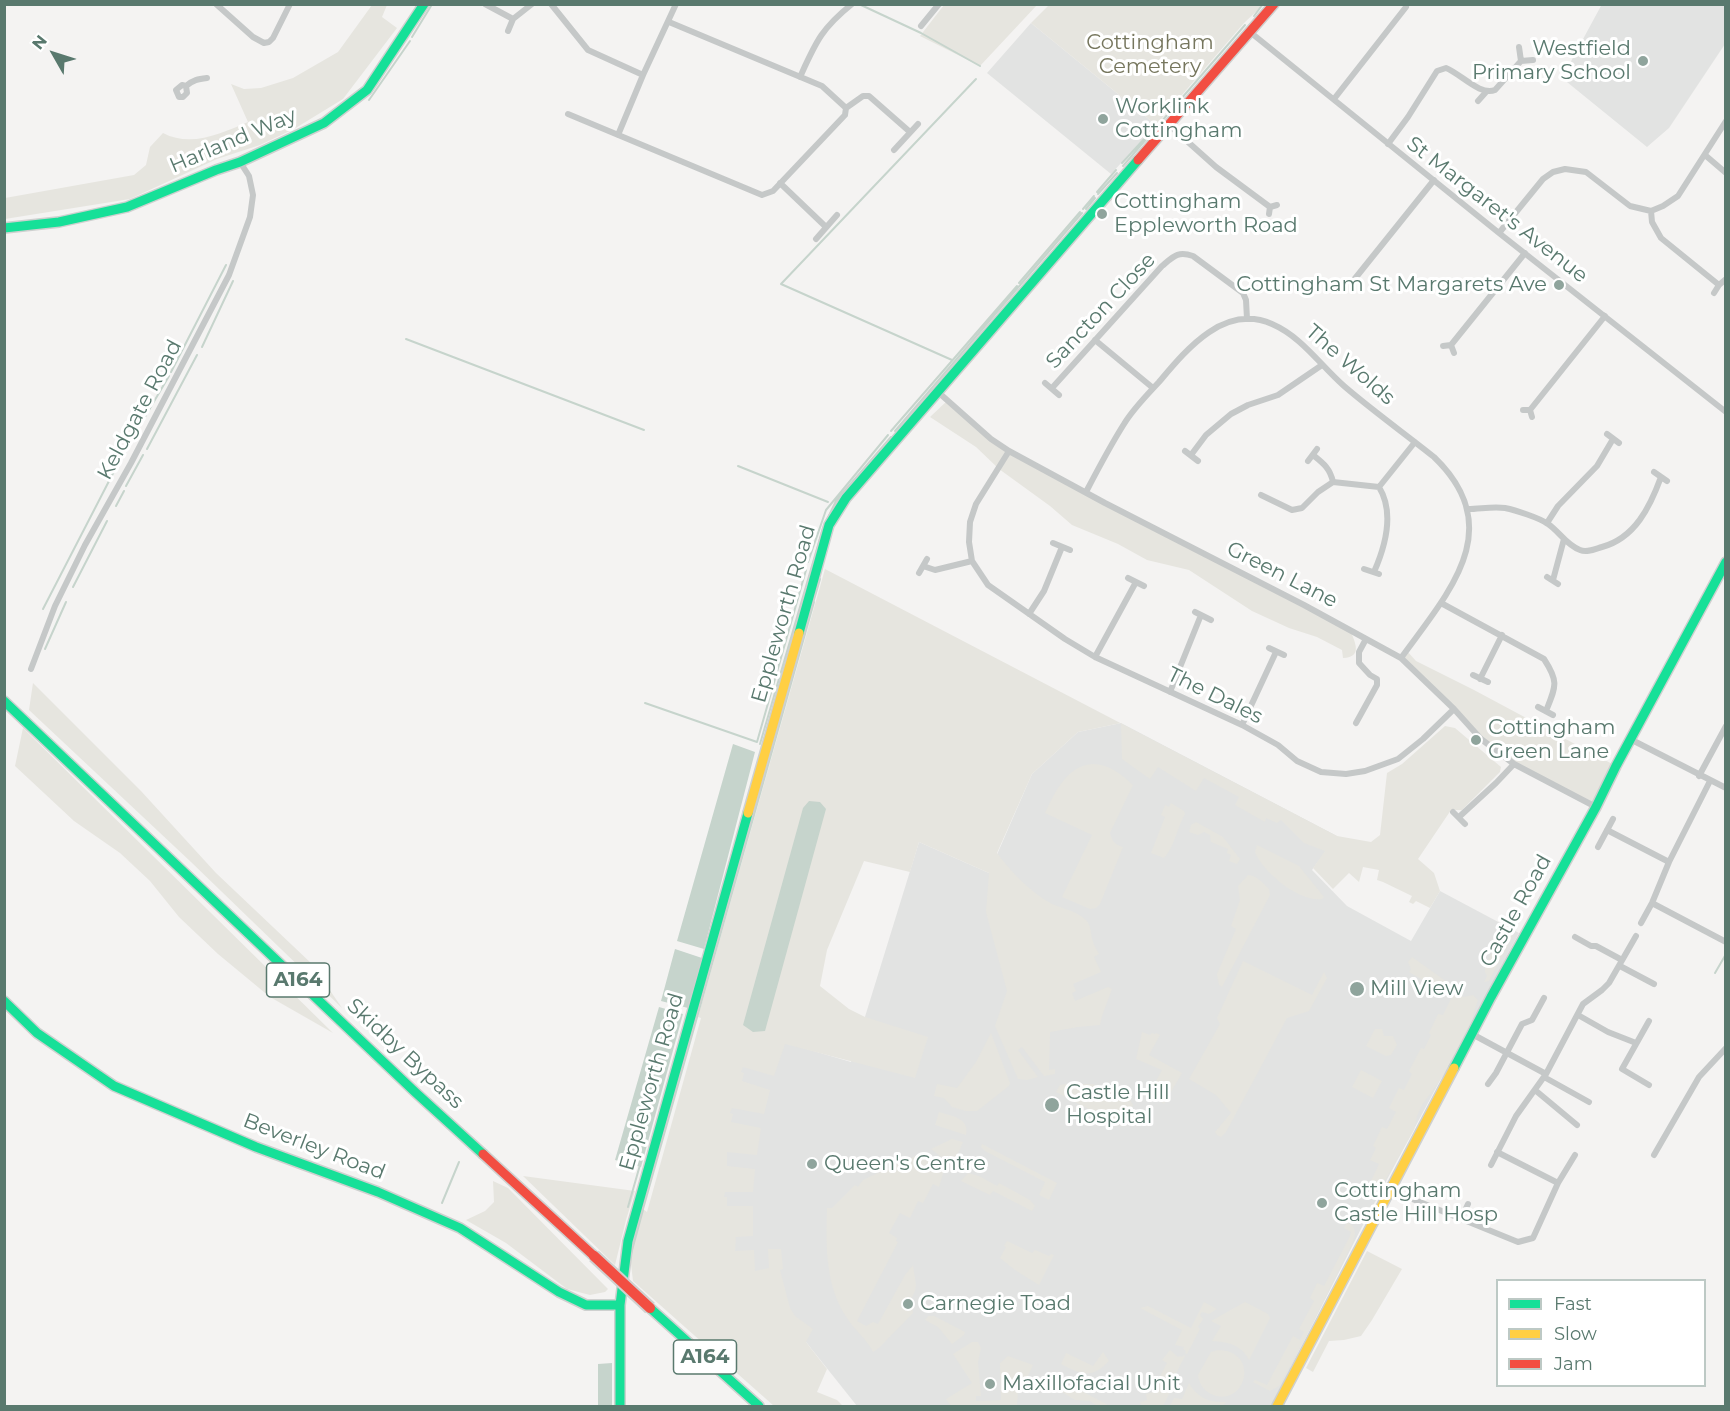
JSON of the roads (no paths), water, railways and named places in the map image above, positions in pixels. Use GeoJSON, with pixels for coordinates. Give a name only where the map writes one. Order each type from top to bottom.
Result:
{"type":"FeatureCollection","features":[{"type":"Feature","properties":{"kind":"main road","name":"Harland Way"},"geometry":{"type":"LineString","coordinates":[[4,228],[58,222],[127,207],[240,162],[324,123],[367,90],[424,4]]}},
{"type":"Feature","properties":{"kind":"main road","name":"Eppleworth Road"},"geometry":{"type":"LineString","coordinates":[[620,1407],[620,1305],[628,1241],[829,525],[846,498],[1274,4]]}},
{"type":"Feature","properties":{"kind":"main road","name":"Castle Road"},"geometry":{"type":"LineString","coordinates":[[1277,1407],[1472,1034],[1596,807],[1725,562]]}},
{"type":"Feature","properties":{"kind":"main road","name":"Skidby Bypass"},"geometry":{"type":"LineString","coordinates":[[4,701],[415,1092],[759,1407]]}},
{"type":"Feature","properties":{"kind":"main road","name":"Beverley Road"},"geometry":{"type":"LineString","coordinates":[[4,1001],[38,1033],[114,1086],[256,1147],[378,1192],[460,1228],[559,1292],[586,1305],[620,1305]]}},
{"type":"Feature","properties":{"kind":"street"},"geometry":{"type":"LineString","coordinates":[[216,4],[264,43],[273,38],[290,4]]}},
{"type":"Feature","properties":{"kind":"street"},"geometry":{"type":"LineString","coordinates":[[485,4],[513,19]]}},
{"type":"Feature","properties":{"kind":"street"},"geometry":{"type":"LineString","coordinates":[[508,31],[513,19],[532,4]]}},
{"type":"Feature","properties":{"kind":"street"},"geometry":{"type":"LineString","coordinates":[[551,4],[588,50],[643,75]]}},
{"type":"Feature","properties":{"kind":"street"},"geometry":{"type":"LineString","coordinates":[[618,135],[676,4]]}},
{"type":"Feature","properties":{"kind":"street"},"geometry":{"type":"LineString","coordinates":[[800,77],[824,30],[852,4]]}},
{"type":"Feature","properties":{"kind":"street"},"geometry":{"type":"LineString","coordinates":[[921,26],[939,4]]}},
{"type":"Feature","properties":{"kind":"street"},"geometry":{"type":"LineString","coordinates":[[1334,99],[1406,7]]}},
{"type":"Feature","properties":{"kind":"street"},"geometry":{"type":"LineString","coordinates":[[669,22],[822,86],[846,108]]}},
{"type":"Feature","properties":{"kind":"street","name":"St Margaret's Avenue"},"geometry":{"type":"LineString","coordinates":[[1250,32],[1725,412]]}},
{"type":"Feature","properties":{"kind":"street"},"geometry":{"type":"LineString","coordinates":[[1519,47],[1521,61]]}},
{"type":"Feature","properties":{"kind":"street"},"geometry":{"type":"LineString","coordinates":[[1478,101],[1486,92],[1495,90],[1521,61],[1533,60]]}},
{"type":"Feature","properties":{"kind":"street"},"geometry":{"type":"LineString","coordinates":[[1388,144],[1437,71],[1446,68],[1454,71],[1486,92]]}},
{"type":"Feature","properties":{"kind":"street"},"geometry":{"type":"LineString","coordinates":[[186,86],[199,78],[207,78]]}},
{"type":"Feature","properties":{"kind":"street"},"geometry":{"type":"LineString","coordinates":[[568,114],[762,195],[773,191],[845,115],[846,108],[863,96],[868,96],[910,132]]}},
{"type":"Feature","properties":{"kind":"street"},"geometry":{"type":"LineString","coordinates":[[1499,233],[1543,179],[1553,172],[1565,169],[1586,172],[1630,206],[1651,211],[1663,206],[1678,196],[1725,121]]}},
{"type":"Feature","properties":{"kind":"street"},"geometry":{"type":"LineString","coordinates":[[894,150],[918,123]]}},
{"type":"Feature","properties":{"kind":"street"},"geometry":{"type":"LineString","coordinates":[[1169,125],[1216,167],[1272,209]]}},
{"type":"Feature","properties":{"kind":"street"},"geometry":{"type":"LineString","coordinates":[[1705,155],[1725,173]]}},
{"type":"Feature","properties":{"kind":"street","name":"Keldgate Road"},"geometry":{"type":"LineString","coordinates":[[31,669],[55,606],[85,545],[135,456],[229,275],[250,217],[253,195],[249,176],[240,162]]}},
{"type":"Feature","properties":{"kind":"street"},"geometry":{"type":"LineString","coordinates":[[1353,281],[1434,180]]}},
{"type":"Feature","properties":{"kind":"street"},"geometry":{"type":"LineString","coordinates":[[780,183],[826,227]]}},
{"type":"Feature","properties":{"kind":"street"},"geometry":{"type":"LineString","coordinates":[[1651,211],[1652,222],[1661,238],[1719,285]]}},
{"type":"Feature","properties":{"kind":"street"},"geometry":{"type":"LineString","coordinates":[[816,239],[837,215]]}},
{"type":"Feature","properties":{"kind":"street","name":"Sancton Close"},"geometry":{"type":"LineString","coordinates":[[1052,388],[1162,266],[1174,256],[1184,253],[1193,256],[1243,293],[1246,300],[1247,319]]}},
{"type":"Feature","properties":{"kind":"street"},"geometry":{"type":"LineString","coordinates":[[1443,346],[1451,345],[1525,253]]}},
{"type":"Feature","properties":{"kind":"street"},"geometry":{"type":"LineString","coordinates":[[1714,293],[1725,279]]}},
{"type":"Feature","properties":{"kind":"street"},"geometry":{"type":"LineString","coordinates":[[1522,410],[1531,414],[1605,316]]}},
{"type":"Feature","properties":{"kind":"street","name":"The Wolds"},"geometry":{"type":"LineString","coordinates":[[1086,492],[1125,422],[1196,340],[1218,326],[1247,319],[1270,322],[1303,343],[1322,366],[1447,469],[1457,484],[1468,509],[1470,529],[1468,545],[1455,579],[1441,603],[1401,658]]}},
{"type":"Feature","properties":{"kind":"street"},"geometry":{"type":"LineString","coordinates":[[1095,340],[1153,388]]}},
{"type":"Feature","properties":{"kind":"street"},"geometry":{"type":"LineString","coordinates":[[1451,345],[1454,353]]}},
{"type":"Feature","properties":{"kind":"street"},"geometry":{"type":"LineString","coordinates":[[1198,461],[1188,453],[1231,414],[1248,405],[1278,395],[1322,366]]}},
{"type":"Feature","properties":{"kind":"street","name":"Sancton Close"},"geometry":{"type":"LineString","coordinates":[[1044,383],[1059,395]]}},
{"type":"Feature","properties":{"kind":"street","name":"Green Lane"},"geometry":{"type":"LineString","coordinates":[[938,392],[991,439],[1009,451],[1305,604],[1401,658],[1481,739],[1514,764],[1596,807]]}},
{"type":"Feature","properties":{"kind":"street"},"geometry":{"type":"LineString","coordinates":[[1607,434],[1619,443]]}},
{"type":"Feature","properties":{"kind":"street"},"geometry":{"type":"LineString","coordinates":[[1547,523],[1558,506],[1597,466],[1613,439]]}},
{"type":"Feature","properties":{"kind":"street"},"geometry":{"type":"LineString","coordinates":[[1379,487],[1415,442]]}},
{"type":"Feature","properties":{"kind":"street","name":"The Dales"},"geometry":{"type":"LineString","coordinates":[[1009,451],[976,504],[970,522],[969,542],[972,561],[988,585],[1095,657],[1242,725],[1278,746],[1298,761],[1321,772],[1346,774],[1365,771],[1398,759],[1454,710]]}},
{"type":"Feature","properties":{"kind":"street"},"geometry":{"type":"LineString","coordinates":[[1308,461],[1315,452],[1331,473],[1333,482]]}},
{"type":"Feature","properties":{"kind":"street"},"geometry":{"type":"LineString","coordinates":[[1468,509],[1505,508],[1547,523],[1581,551],[1589,551],[1613,544],[1622,539],[1635,526],[1664,479],[1654,472]]}},
{"type":"Feature","properties":{"kind":"street"},"geometry":{"type":"LineString","coordinates":[[1262,495],[1267,502],[1292,510],[1302,508],[1318,492],[1333,482],[1379,487]]}},
{"type":"Feature","properties":{"kind":"street"},"geometry":{"type":"LineString","coordinates":[[1364,569],[1376,573],[1387,533],[1383,493],[1379,487]]}},
{"type":"Feature","properties":{"kind":"street"},"geometry":{"type":"LineString","coordinates":[[1552,581],[1564,539]]}},
{"type":"Feature","properties":{"kind":"street"},"geometry":{"type":"LineString","coordinates":[[1053,543],[1070,550]]}},
{"type":"Feature","properties":{"kind":"street"},"geometry":{"type":"LineString","coordinates":[[1029,614],[1044,591],[1062,547]]}},
{"type":"Feature","properties":{"kind":"street"},"geometry":{"type":"LineString","coordinates":[[927,559],[921,569],[935,570],[972,561]]}},
{"type":"Feature","properties":{"kind":"street"},"geometry":{"type":"LineString","coordinates":[[1128,578],[1144,586]]}},
{"type":"Feature","properties":{"kind":"street"},"geometry":{"type":"LineString","coordinates":[[1095,657],[1136,582]]}},
{"type":"Feature","properties":{"kind":"street"},"geometry":{"type":"LineString","coordinates":[[1441,603],[1544,658],[1553,673],[1555,689],[1546,711]]}},
{"type":"Feature","properties":{"kind":"street"},"geometry":{"type":"LineString","coordinates":[[1170,692],[1198,614],[1211,620]]}},
{"type":"Feature","properties":{"kind":"street"},"geometry":{"type":"LineString","coordinates":[[1480,679],[1502,635]]}},
{"type":"Feature","properties":{"kind":"street"},"geometry":{"type":"LineString","coordinates":[[1356,723],[1377,685],[1377,679],[1359,663],[1359,652],[1366,639]]}},
{"type":"Feature","properties":{"kind":"street"},"geometry":{"type":"LineString","coordinates":[[1269,648],[1284,656]]}},
{"type":"Feature","properties":{"kind":"street"},"geometry":{"type":"LineString","coordinates":[[1242,725],[1276,652]]}},
{"type":"Feature","properties":{"kind":"street"},"geometry":{"type":"LineString","coordinates":[[1473,675],[1488,682]]}},
{"type":"Feature","properties":{"kind":"street"},"geometry":{"type":"LineString","coordinates":[[1538,707],[1553,715]]}},
{"type":"Feature","properties":{"kind":"street"},"geometry":{"type":"LineString","coordinates":[[1699,776],[1725,726]]}},
{"type":"Feature","properties":{"kind":"street"},"geometry":{"type":"LineString","coordinates":[[1630,739],[1725,788]]}},
{"type":"Feature","properties":{"kind":"street"},"geometry":{"type":"LineString","coordinates":[[1465,824],[1456,814],[1496,783],[1514,764]]}},
{"type":"Feature","properties":{"kind":"street"},"geometry":{"type":"LineString","coordinates":[[1641,923],[1710,781]]}},
{"type":"Feature","properties":{"kind":"street"},"geometry":{"type":"LineString","coordinates":[[1598,847],[1612,819]]}},
{"type":"Feature","properties":{"kind":"street"},"geometry":{"type":"LineString","coordinates":[[1607,830],[1669,862]]}},
{"type":"Feature","properties":{"kind":"street"},"geometry":{"type":"LineString","coordinates":[[1652,903],[1725,942]]}},
{"type":"Feature","properties":{"kind":"street"},"geometry":{"type":"LineString","coordinates":[[1491,1165],[1516,1116],[1545,1076],[1583,1004],[1609,983],[1636,936]]}},
{"type":"Feature","properties":{"kind":"street"},"geometry":{"type":"LineString","coordinates":[[1575,937],[1591,946],[1596,946],[1654,984]]}},
{"type":"Feature","properties":{"kind":"street"},"geometry":{"type":"LineString","coordinates":[[1488,1084],[1522,1024],[1532,1020],[1544,998]]}},
{"type":"Feature","properties":{"kind":"street"},"geometry":{"type":"LineString","coordinates":[[1578,1015],[1608,1032],[1636,1043]]}},
{"type":"Feature","properties":{"kind":"street"},"geometry":{"type":"LineString","coordinates":[[1649,1021],[1622,1069],[1649,1085]]}},
{"type":"Feature","properties":{"kind":"street"},"geometry":{"type":"LineString","coordinates":[[1472,1034],[1589,1102]]}},
{"type":"Feature","properties":{"kind":"street"},"geometry":{"type":"LineString","coordinates":[[1654,1155],[1699,1077],[1725,1048]]}},
{"type":"Feature","properties":{"kind":"street"},"geometry":{"type":"LineString","coordinates":[[1535,1090],[1577,1125]]}},
{"type":"Feature","properties":{"kind":"street"},"geometry":{"type":"LineString","coordinates":[[1497,1152],[1558,1183]]}},
{"type":"Feature","properties":{"kind":"street"},"geometry":{"type":"LineString","coordinates":[[1405,1196],[1518,1242],[1533,1238],[1558,1183],[1575,1155]]}},
{"type":"Feature","properties":{"kind":"street"},"geometry":{"type":"LineString","coordinates":[[1461,1219],[1468,1204]]}},
{"type":"Feature","properties":{"kind":"waterway"},"geometry":{"type":"LineString","coordinates":[[1254,16],[1263,4]]}},
{"type":"Feature","properties":{"kind":"waterway"},"geometry":{"type":"LineString","coordinates":[[861,5],[921,33],[980,66]]}},
{"type":"Feature","properties":{"kind":"waterway"},"geometry":{"type":"LineString","coordinates":[[412,37],[431,6]]}},
{"type":"Feature","properties":{"kind":"waterway"},"geometry":{"type":"LineString","coordinates":[[1123,166],[1245,25]]}},
{"type":"Feature","properties":{"kind":"waterway"},"geometry":{"type":"LineString","coordinates":[[369,100],[410,41]]}},
{"type":"Feature","properties":{"kind":"waterway"},"geometry":{"type":"LineString","coordinates":[[952,360],[781,284],[976,79]]}},
{"type":"Feature","properties":{"kind":"waterway"},"geometry":{"type":"LineString","coordinates":[[1122,163],[1145,138]]}},
{"type":"Feature","properties":{"kind":"waterway"},"geometry":{"type":"LineString","coordinates":[[1097,192],[1116,170]]}},
{"type":"Feature","properties":{"kind":"waterway"},"geometry":{"type":"LineString","coordinates":[[1098,194],[1117,173]]}},
{"type":"Feature","properties":{"kind":"waterway"},"geometry":{"type":"LineString","coordinates":[[1083,209],[1094,196]]}},
{"type":"Feature","properties":{"kind":"waterway"},"geometry":{"type":"LineString","coordinates":[[1086,209],[1095,198]]}},
{"type":"Feature","properties":{"kind":"waterway"},"geometry":{"type":"LineString","coordinates":[[1019,283],[1080,212]]}},
{"type":"Feature","properties":{"kind":"waterway"},"geometry":{"type":"LineString","coordinates":[[895,431],[1082,213]]}},
{"type":"Feature","properties":{"kind":"waterway"},"geometry":{"type":"LineString","coordinates":[[171,372],[226,265]]}},
{"type":"Feature","properties":{"kind":"waterway"},"geometry":{"type":"LineString","coordinates":[[202,347],[233,281]]}},
{"type":"Feature","properties":{"kind":"waterway"},"geometry":{"type":"LineString","coordinates":[[891,431],[1017,286]]}},
{"type":"Feature","properties":{"kind":"waterway"},"geometry":{"type":"LineString","coordinates":[[406,339],[644,430]]}},
{"type":"Feature","properties":{"kind":"waterway"},"geometry":{"type":"LineString","coordinates":[[147,449],[197,355]]}},
{"type":"Feature","properties":{"kind":"waterway"},"geometry":{"type":"LineString","coordinates":[[126,449],[169,376]]}},
{"type":"Feature","properties":{"kind":"waterway"},"geometry":{"type":"LineString","coordinates":[[808,562],[826,510],[888,435]]}},
{"type":"Feature","properties":{"kind":"waterway"},"geometry":{"type":"LineString","coordinates":[[760,744],[823,528],[836,501],[891,437]]}},
{"type":"Feature","properties":{"kind":"waterway"},"geometry":{"type":"LineString","coordinates":[[43,609],[124,452]]}},
{"type":"Feature","properties":{"kind":"waterway"},"geometry":{"type":"LineString","coordinates":[[126,486],[143,455]]}},
{"type":"Feature","properties":{"kind":"waterway"},"geometry":{"type":"LineString","coordinates":[[738,466],[828,502]]}},
{"type":"Feature","properties":{"kind":"waterway"},"geometry":{"type":"LineString","coordinates":[[116,506],[124,491]]}},
{"type":"Feature","properties":{"kind":"waterway"},"geometry":{"type":"LineString","coordinates":[[73,587],[107,521]]}},
{"type":"Feature","properties":{"kind":"waterway"},"geometry":{"type":"LineString","coordinates":[[645,703],[757,742],[806,570]]}},
{"type":"Feature","properties":{"kind":"waterway"},"geometry":{"type":"LineString","coordinates":[[813,603],[820,579]]}},
{"type":"Feature","properties":{"kind":"waterway"},"geometry":{"type":"LineString","coordinates":[[45,649],[66,602]]}},
{"type":"Feature","properties":{"kind":"waterway"},"geometry":{"type":"LineString","coordinates":[[643,1209],[814,602]]}},
{"type":"Feature","properties":{"kind":"waterway"},"geometry":{"type":"LineString","coordinates":[[1715,973],[1726,954]]}},
{"type":"Feature","properties":{"kind":"waterway"},"geometry":{"type":"LineString","coordinates":[[442,1203],[459,1162]]}},
{"type":"Feature","properties":{"kind":"waterway"},"geometry":{"type":"LineString","coordinates":[[628,1207],[640,1165]]}},
{"type":"Feature","properties":{"kind":"waterway"},"geometry":{"type":"LineString","coordinates":[[631,1254],[643,1210]]}},
{"type":"Feature","properties":{"kind":"place","name":"Westfield Primary School"},"geometry":{"type":"Point","coordinates":[1643,61]}},
{"type":"Feature","properties":{"kind":"place","name":"Worklink Cottingham"},"geometry":{"type":"Point","coordinates":[1103,119]}},
{"type":"Feature","properties":{"kind":"place","name":"Cottingham Eppleworth Road"},"geometry":{"type":"Point","coordinates":[1102,214]}},
{"type":"Feature","properties":{"kind":"place","name":"Cottingham St Margarets Ave"},"geometry":{"type":"Point","coordinates":[1559,285]}},
{"type":"Feature","properties":{"kind":"place","name":"Cottingham Green Lane"},"geometry":{"type":"Point","coordinates":[1476,740]}},
{"type":"Feature","properties":{"kind":"place","name":"Mill View"},"geometry":{"type":"Point","coordinates":[1357,989]}},
{"type":"Feature","properties":{"kind":"place","name":"Castle Hill Hospital"},"geometry":{"type":"Point","coordinates":[1052,1105]}},
{"type":"Feature","properties":{"kind":"place","name":"Queen's Centre"},"geometry":{"type":"Point","coordinates":[812,1164]}},
{"type":"Feature","properties":{"kind":"place","name":"Cottingham Castle Hill Hosp"},"geometry":{"type":"Point","coordinates":[1322,1203]}},
{"type":"Feature","properties":{"kind":"place","name":"Carnegie Toad"},"geometry":{"type":"Point","coordinates":[908,1304]}},
{"type":"Feature","properties":{"kind":"place","name":"Maxillofacial Unit"},"geometry":{"type":"Point","coordinates":[990,1384]}},
{"type":"Feature","properties":{"kind":"park label","name":"Cottingham Cemetery"},"geometry":{"type":"Point","coordinates":[1150,55]}}]}
